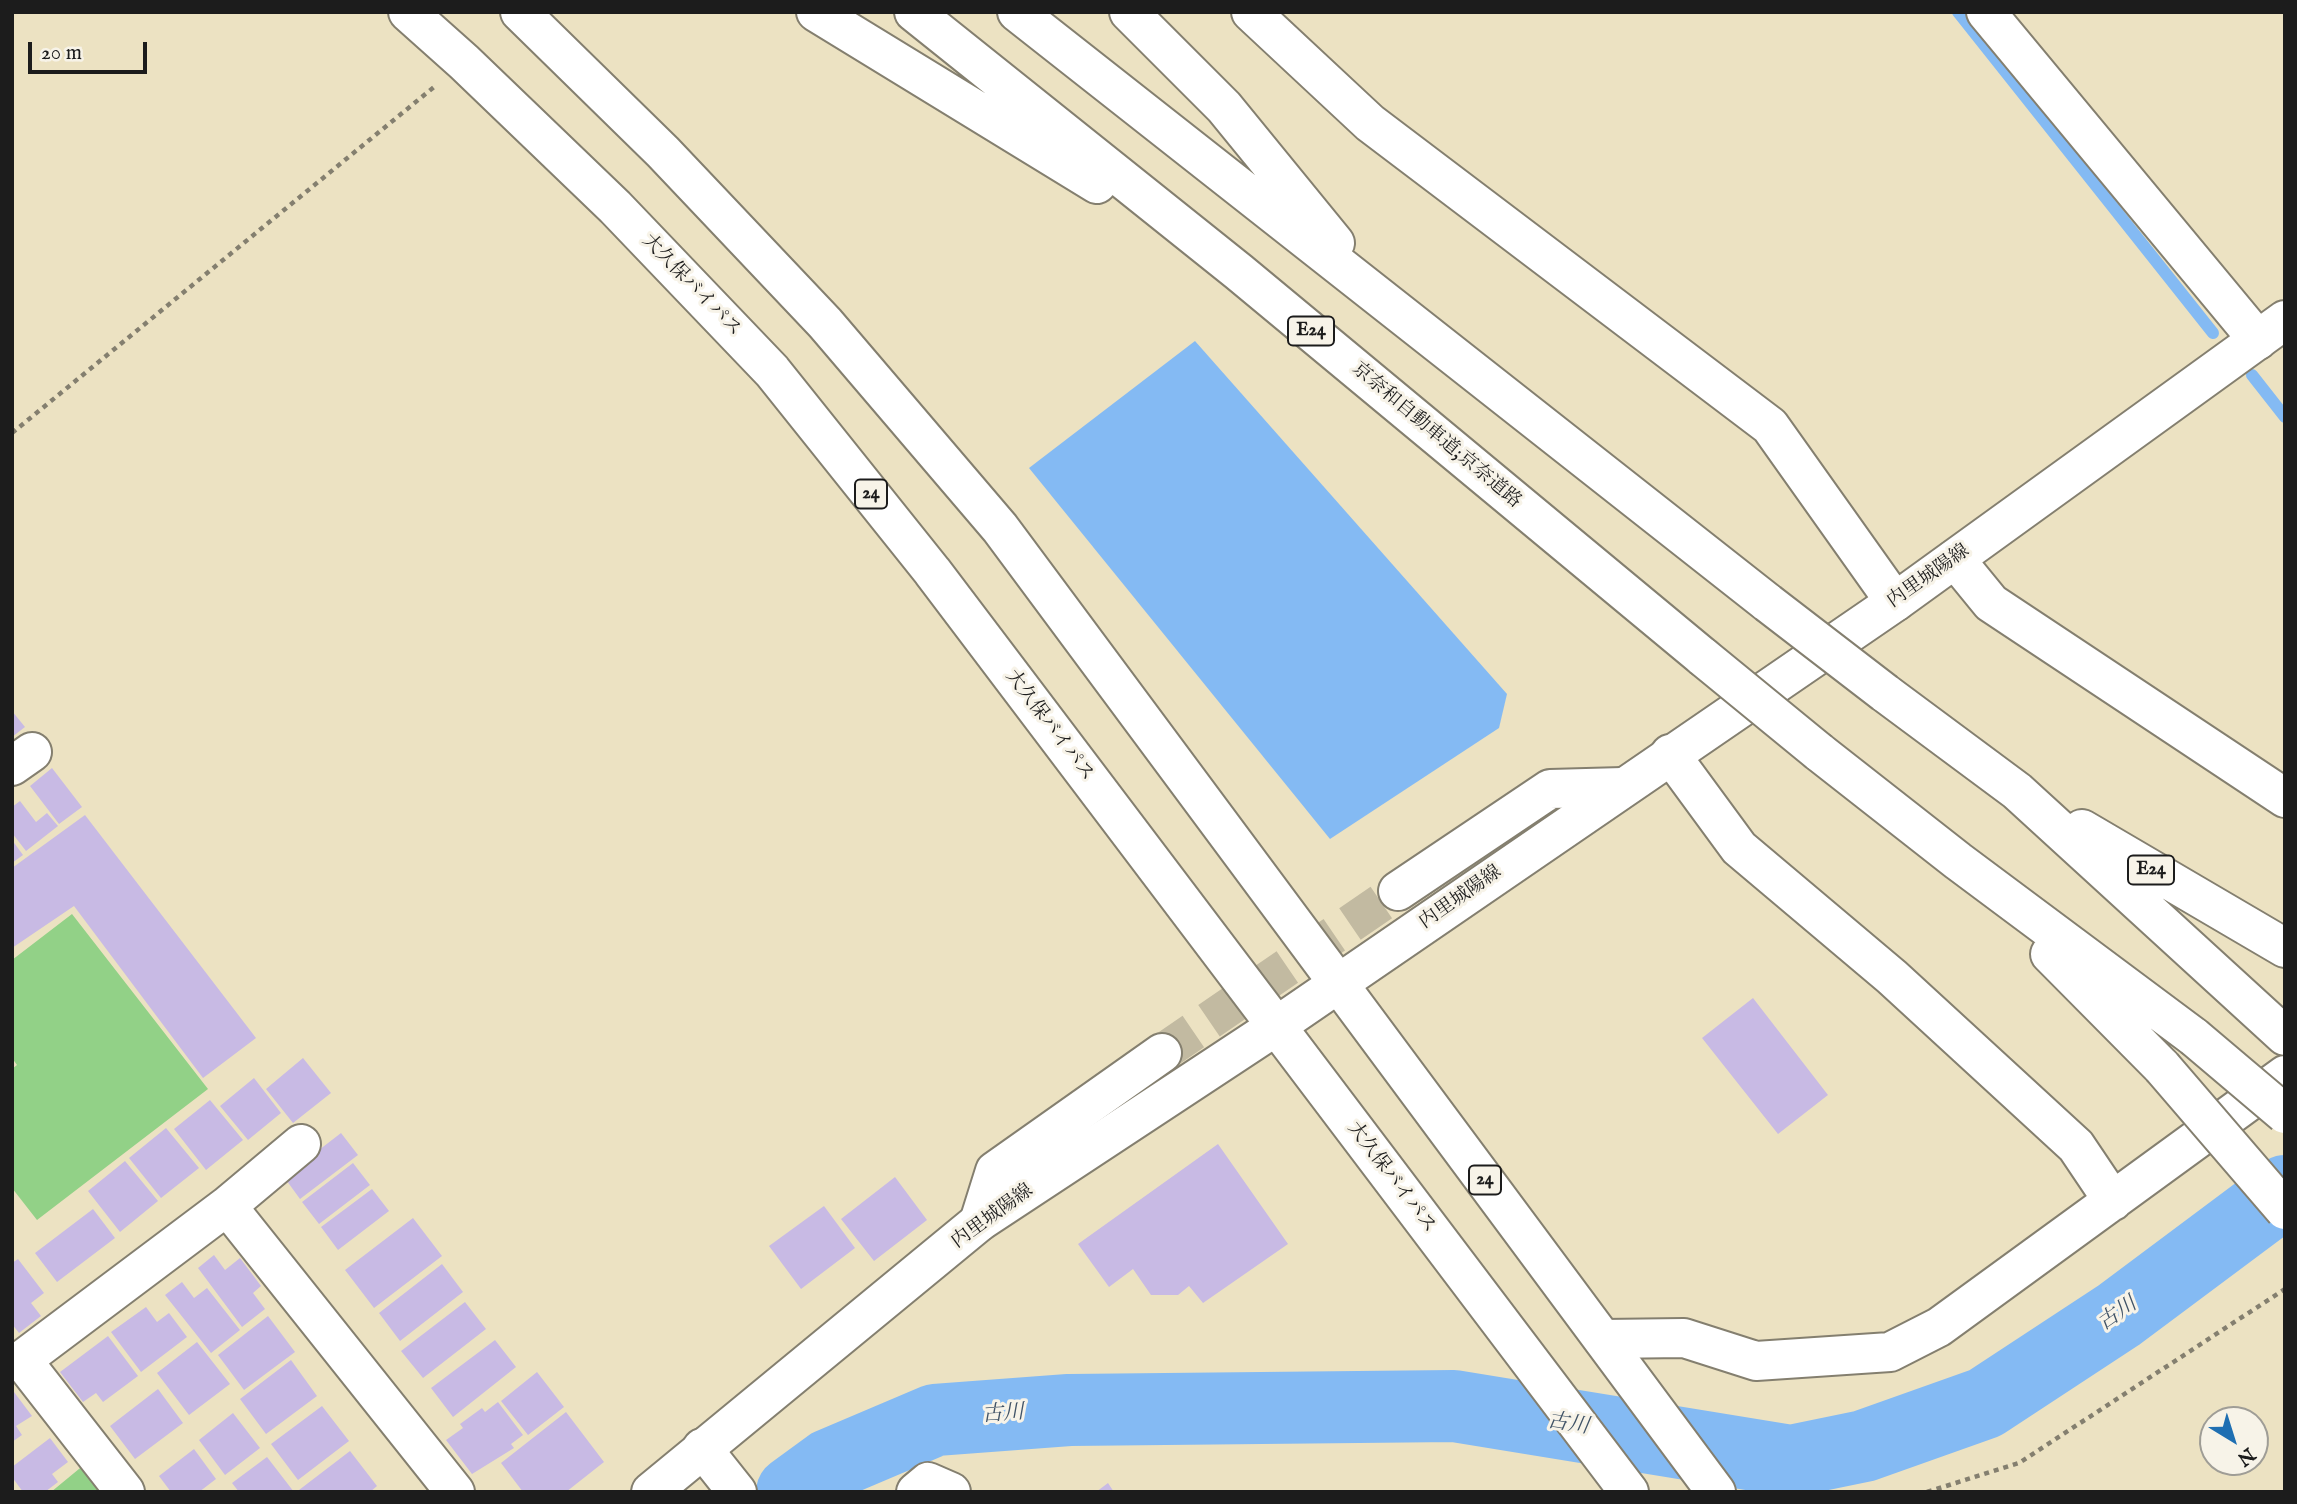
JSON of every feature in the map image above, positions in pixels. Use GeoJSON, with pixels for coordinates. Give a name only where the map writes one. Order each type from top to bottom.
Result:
{"type":"FeatureCollection","features":[{"type":"Feature","properties":{"kind":"main road","name":"大久保バイパス"},"geometry":{"type":"LineString","coordinates":[[408,12],[615,207],[772,371],[932,571],[1629,1492]]}},
{"type":"Feature","properties":{"kind":"main road","name":"24"},"geometry":{"type":"LineString","coordinates":[[520,12],[663,152],[825,323],[1000,528],[1716,1492]]}},
{"type":"Feature","properties":{"kind":"main road"},"geometry":{"type":"LineString","coordinates":[[816,12],[1239,272]]}},
{"type":"Feature","properties":{"kind":"main road","name":"京奈和自動車道;京奈道路"},"geometry":{"type":"LineString","coordinates":[[914,12],[1239,272],[1703,657],[1958,861]]}},
{"type":"Feature","properties":{"kind":"main road","name":"E24"},"geometry":{"type":"LineString","coordinates":[[1017,12],[1768,603],[2017,791],[2285,948]]}},
{"type":"Feature","properties":{"kind":"main road"},"geometry":{"type":"LineString","coordinates":[[1129,12],[1224,107],[1383,301]]}},
{"type":"Feature","properties":{"kind":"main road"},"geometry":{"type":"LineString","coordinates":[[1251,12],[1370,123],[1770,426],[1895,602]]}},
{"type":"Feature","properties":{"kind":"main road"},"geometry":{"type":"LineString","coordinates":[[1986,12],[2271,330]]}},
{"type":"Feature","properties":{"kind":"main road","name":"内里城陽線"},"geometry":{"type":"LineString","coordinates":[[651,1492],[708,1455],[979,1222],[1275,1027],[1895,602],[2271,330]]}},
{"type":"Feature","properties":{"kind":"main road"},"geometry":{"type":"LineString","coordinates":[[1955,559],[1991,603],[2285,798]]}},
{"type":"Feature","properties":{"kind":"main road"},"geometry":{"type":"LineString","coordinates":[[1670,754],[1739,848],[1892,977],[2076,1146],[2113,1201]]}},
{"type":"Feature","properties":{"kind":"main road"},"geometry":{"type":"LineString","coordinates":[[1398,891],[1550,789],[1623,787]]}},
{"type":"Feature","properties":{"kind":"main road"},"geometry":{"type":"LineString","coordinates":[[2017,791],[2285,1036]]}},
{"type":"Feature","properties":{"kind":"main road"},"geometry":{"type":"LineString","coordinates":[[1958,861],[2162,1067],[2285,1210]]}},
{"type":"Feature","properties":{"kind":"main road","name":"E24"},"geometry":{"type":"LineString","coordinates":[[1958,861],[2194,1037],[2285,1114]]}},
{"type":"Feature","properties":{"kind":"main road"},"geometry":{"type":"LineString","coordinates":[[979,1222],[995,1171],[1162,1053]]}},
{"type":"Feature","properties":{"kind":"main road"},"geometry":{"type":"LineString","coordinates":[[1603,1339],[1684,1338],[1756,1361],[1890,1352],[1939,1327],[2285,1075]]}},
{"type":"Feature","properties":{"kind":"main road"},"geometry":{"type":"LineString","coordinates":[[125,1492],[22,1360],[227,1206],[301,1144]]}},
{"type":"Feature","properties":{"kind":"main road"},"geometry":{"type":"LineString","coordinates":[[227,1206],[455,1492]]}},
{"type":"Feature","properties":{"kind":"main road"},"geometry":{"type":"LineString","coordinates":[[708,1455],[737,1492]]}},
{"type":"Feature","properties":{"kind":"main road"},"geometry":{"type":"LineString","coordinates":[[916,1492],[928,1482],[951,1492]]}},
{"type":"Feature","properties":{"kind":"path"},"geometry":{"type":"LineString","coordinates":[[12,433],[464,62]]}},
{"type":"Feature","properties":{"kind":"path"},"geometry":{"type":"LineString","coordinates":[[1927,1492],[2019,1463],[2285,1289]]}},
{"type":"Feature","properties":{"kind":"green space"},"geometry":{"type":"Polygon","coordinates":[[[72,914],[208,1089],[37,1220],[12,1188],[12,1069],[17,1065],[12,1058],[12,960],[72,914]]]}},
{"type":"Feature","properties":{"kind":"green space"},"geometry":{"type":"Polygon","coordinates":[[[85,1464],[107,1492],[51,1492],[85,1464]]]}},
{"type":"Feature","properties":{"kind":"water"},"geometry":{"type":"Polygon","coordinates":[[[1195,341],[1507,694],[1499,728],[1330,839],[1029,468],[1195,341]]]}},
{"type":"Feature","properties":{"kind":"building"},"geometry":{"type":"Polygon","coordinates":[[[12,711],[25,727],[12,737],[12,711]]]}},
{"type":"Feature","properties":{"kind":"building"},"geometry":{"type":"Polygon","coordinates":[[[52,768],[82,807],[59,824],[30,786],[52,768]]]}},
{"type":"Feature","properties":{"kind":"building"},"geometry":{"type":"Polygon","coordinates":[[[20,801],[36,822],[47,813],[58,826],[26,851],[12,833],[12,807],[20,801]]]}},
{"type":"Feature","properties":{"kind":"building"},"geometry":{"type":"Polygon","coordinates":[[[85,815],[256,1038],[203,1078],[74,906],[12,948],[12,868],[85,815]]]}},
{"type":"Feature","properties":{"kind":"building"},"geometry":{"type":"Polygon","coordinates":[[[12,840],[23,855],[12,863],[12,840]]]}},
{"type":"Feature","properties":{"kind":"building"},"geometry":{"type":"Polygon","coordinates":[[[1753,998],[1828,1095],[1778,1134],[1702,1038],[1753,998]]]}},
{"type":"Feature","properties":{"kind":"building"},"geometry":{"type":"Polygon","coordinates":[[[303,1058],[331,1093],[293,1123],[266,1089],[303,1058]]]}},
{"type":"Feature","properties":{"kind":"building"},"geometry":{"type":"Polygon","coordinates":[[[254,1078],[281,1113],[248,1140],[220,1106],[254,1078]]]}},
{"type":"Feature","properties":{"kind":"building"},"geometry":{"type":"Polygon","coordinates":[[[210,1100],[243,1140],[206,1170],[174,1129],[210,1100]]]}},
{"type":"Feature","properties":{"kind":"building"},"geometry":{"type":"Polygon","coordinates":[[[166,1128],[199,1168],[161,1198],[129,1158],[166,1128]]]}},
{"type":"Feature","properties":{"kind":"building"},"geometry":{"type":"Polygon","coordinates":[[[341,1133],[358,1155],[300,1199],[284,1177],[341,1133]]]}},
{"type":"Feature","properties":{"kind":"building"},"geometry":{"type":"Polygon","coordinates":[[[1218,1144],[1288,1244],[1203,1303],[1189,1286],[1178,1295],[1151,1295],[1133,1269],[1109,1287],[1078,1244],[1218,1144]]]}},
{"type":"Feature","properties":{"kind":"building"},"geometry":{"type":"Polygon","coordinates":[[[125,1161],[158,1201],[120,1232],[88,1191],[125,1161]]]}},
{"type":"Feature","properties":{"kind":"building"},"geometry":{"type":"Polygon","coordinates":[[[353,1163],[370,1185],[319,1224],[302,1202],[353,1163]]]}},
{"type":"Feature","properties":{"kind":"building"},"geometry":{"type":"Polygon","coordinates":[[[895,1177],[927,1220],[874,1261],[841,1219],[895,1177]]]}},
{"type":"Feature","properties":{"kind":"building"},"geometry":{"type":"Polygon","coordinates":[[[372,1189],[389,1211],[338,1250],[321,1227],[372,1189]]]}},
{"type":"Feature","properties":{"kind":"building"},"geometry":{"type":"Polygon","coordinates":[[[824,1206],[855,1248],[801,1289],[769,1246],[824,1206]]]}},
{"type":"Feature","properties":{"kind":"building"},"geometry":{"type":"Polygon","coordinates":[[[93,1209],[115,1238],[57,1282],[35,1253],[93,1209]]]}},
{"type":"Feature","properties":{"kind":"building"},"geometry":{"type":"Polygon","coordinates":[[[413,1218],[442,1256],[374,1308],[345,1270],[413,1218]]]}},
{"type":"Feature","properties":{"kind":"building"},"geometry":{"type":"Polygon","coordinates":[[[214,1255],[225,1270],[240,1258],[261,1286],[253,1293],[265,1309],[242,1327],[198,1268],[214,1255]]]}},
{"type":"Feature","properties":{"kind":"building"},"geometry":{"type":"Polygon","coordinates":[[[18,1259],[44,1293],[31,1303],[41,1316],[19,1333],[12,1324],[12,1263],[18,1259]]]}},
{"type":"Feature","properties":{"kind":"building"},"geometry":{"type":"Polygon","coordinates":[[[442,1264],[463,1292],[400,1341],[379,1313],[442,1264]]]}},
{"type":"Feature","properties":{"kind":"building"},"geometry":{"type":"Polygon","coordinates":[[[182,1282],[194,1298],[207,1288],[240,1330],[211,1353],[165,1295],[182,1282]]]}},
{"type":"Feature","properties":{"kind":"building"},"geometry":{"type":"Polygon","coordinates":[[[465,1302],[486,1329],[423,1378],[401,1351],[465,1302]]]}},
{"type":"Feature","properties":{"kind":"building"},"geometry":{"type":"Polygon","coordinates":[[[146,1307],[157,1322],[169,1313],[187,1337],[141,1372],[111,1332],[146,1307]]]}},
{"type":"Feature","properties":{"kind":"building"},"geometry":{"type":"Polygon","coordinates":[[[268,1316],[295,1352],[244,1390],[218,1355],[268,1316]]]}},
{"type":"Feature","properties":{"kind":"building"},"geometry":{"type":"Polygon","coordinates":[[[108,1336],[138,1376],[103,1402],[96,1393],[83,1402],[60,1372],[108,1336]]]}},
{"type":"Feature","properties":{"kind":"building"},"geometry":{"type":"Polygon","coordinates":[[[495,1340],[516,1367],[453,1417],[431,1388],[495,1340]]]}},
{"type":"Feature","properties":{"kind":"building"},"geometry":{"type":"Polygon","coordinates":[[[197,1342],[230,1384],[189,1415],[157,1373],[197,1342]]]}},
{"type":"Feature","properties":{"kind":"building"},"geometry":{"type":"Polygon","coordinates":[[[291,1360],[317,1396],[266,1434],[240,1399],[291,1360]]]}},
{"type":"Feature","properties":{"kind":"building"},"geometry":{"type":"Polygon","coordinates":[[[537,1372],[564,1407],[528,1435],[501,1401],[537,1372]]]}},
{"type":"Feature","properties":{"kind":"building"},"geometry":{"type":"Polygon","coordinates":[[[158,1389],[183,1423],[135,1459],[110,1426],[158,1389]]]}},
{"type":"Feature","properties":{"kind":"building"},"geometry":{"type":"Polygon","coordinates":[[[14,1392],[32,1416],[16,1426],[22,1435],[12,1442],[14,1392]]]}},
{"type":"Feature","properties":{"kind":"building"},"geometry":{"type":"Polygon","coordinates":[[[498,1402],[523,1435],[511,1444],[514,1448],[472,1474],[446,1440],[463,1428],[460,1424],[482,1408],[485,1412],[498,1402]]]}},
{"type":"Feature","properties":{"kind":"building"},"geometry":{"type":"Polygon","coordinates":[[[322,1406],[349,1441],[298,1480],[271,1444],[322,1406]]]}},
{"type":"Feature","properties":{"kind":"building"},"geometry":{"type":"Polygon","coordinates":[[[566,1412],[604,1462],[566,1492],[523,1492],[501,1463],[566,1412]]]}},
{"type":"Feature","properties":{"kind":"building"},"geometry":{"type":"Polygon","coordinates":[[[233,1413],[260,1448],[225,1475],[199,1440],[233,1413]]]}},
{"type":"Feature","properties":{"kind":"building"},"geometry":{"type":"Polygon","coordinates":[[[50,1438],[68,1462],[52,1474],[58,1482],[45,1492],[23,1492],[12,1477],[12,1467],[50,1438]]]}},
{"type":"Feature","properties":{"kind":"building"},"geometry":{"type":"Polygon","coordinates":[[[194,1449],[216,1479],[199,1492],[171,1492],[159,1476],[194,1449]]]}},
{"type":"Feature","properties":{"kind":"building"},"geometry":{"type":"Polygon","coordinates":[[[350,1451],[377,1486],[370,1492],[299,1490],[350,1451]]]}},
{"type":"Feature","properties":{"kind":"building"},"geometry":{"type":"Polygon","coordinates":[[[267,1457],[294,1492],[239,1492],[232,1483],[267,1457]]]}},
{"type":"Feature","properties":{"kind":"building"},"geometry":{"type":"Polygon","coordinates":[[[1108,1483],[1114,1492],[1096,1492],[1108,1483]]]}},
{"type":"Feature","properties":{"kind":"waterway"},"geometry":{"type":"LineString","coordinates":[[1958,12],[2213,333]]}},
{"type":"Feature","properties":{"kind":"waterway"},"geometry":{"type":"LineString","coordinates":[[2252,375],[2285,417]]}},
{"type":"Feature","properties":{"kind":"waterway","name":"古川"},"geometry":{"type":"LineString","coordinates":[[792,1492],[829,1465],[935,1420],[1069,1410],[1454,1406],[1791,1461],[1864,1446],[1985,1403],[2119,1315],[2285,1191]]}},
{"type":"Feature","properties":{"kind":"tunnel"},"geometry":{"type":"LineString","coordinates":[[1162,1053],[1398,891]]}}]}
